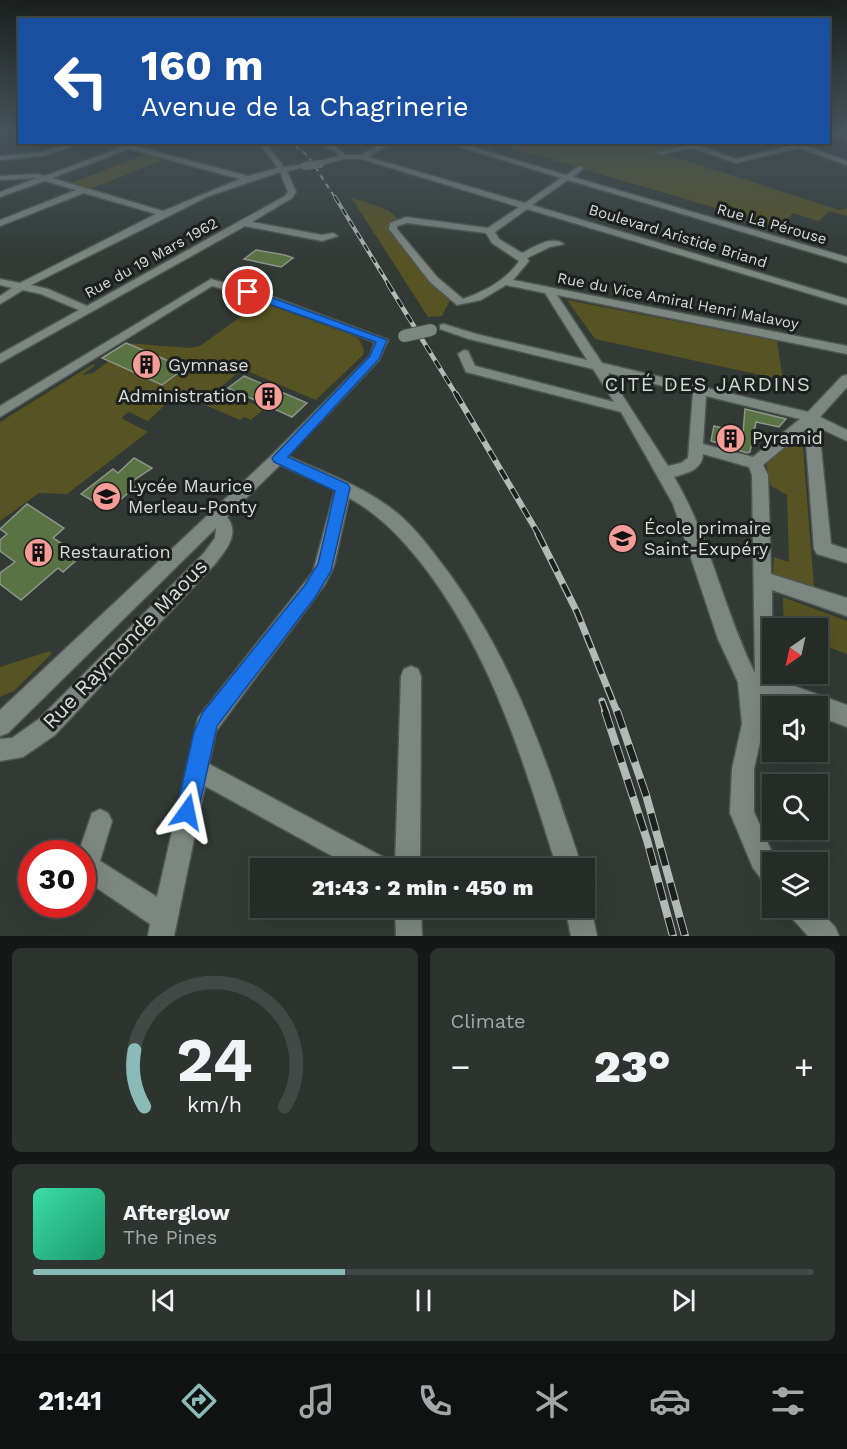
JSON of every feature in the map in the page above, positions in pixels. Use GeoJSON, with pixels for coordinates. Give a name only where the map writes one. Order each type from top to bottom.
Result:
{"type":"FeatureCollection","features":[{"type":"Feature","properties":{"kind":"street"},"geometry":{"type":"LineString","coordinates":[[0,195],[59,173]]}},
{"type":"Feature","properties":{"kind":"street"},"geometry":{"type":"LineString","coordinates":[[226,173],[246,178]]}},
{"type":"Feature","properties":{"kind":"street"},"geometry":{"type":"LineString","coordinates":[[0,301],[23,285],[165,214],[246,178],[270,173]]}},
{"type":"Feature","properties":{"kind":"street","name":"Rue du 19 Mars 1962"},"geometry":{"type":"LineString","coordinates":[[0,359],[292,194],[283,173]]}},
{"type":"Feature","properties":{"kind":"street","name":"Boulevard Aristide Briand"},"geometry":{"type":"LineString","coordinates":[[414,173],[847,302]]}},
{"type":"Feature","properties":{"kind":"street","name":"Rue La Pérouse"},"geometry":{"type":"LineString","coordinates":[[551,173],[847,260]]}},
{"type":"Feature","properties":{"kind":"street"},"geometry":{"type":"LineString","coordinates":[[461,303],[451,298],[442,288],[393,229],[393,225],[406,220],[490,231],[573,173]]}},
{"type":"Feature","properties":{"kind":"street"},"geometry":{"type":"LineString","coordinates":[[0,178],[45,178],[165,214]]}},
{"type":"Feature","properties":{"kind":"street"},"geometry":{"type":"LineString","coordinates":[[0,224],[84,190]]}},
{"type":"Feature","properties":{"kind":"street"},"geometry":{"type":"LineString","coordinates":[[244,223],[322,238],[333,236]]}},
{"type":"Feature","properties":{"kind":"street"},"geometry":{"type":"LineString","coordinates":[[490,231],[496,242],[522,257]]}},
{"type":"Feature","properties":{"kind":"street"},"geometry":{"type":"LineString","coordinates":[[522,257],[548,244],[559,244]]}},
{"type":"Feature","properties":{"kind":"street"},"geometry":{"type":"LineString","coordinates":[[444,327],[461,303],[481,297],[522,266],[522,257]]}},
{"type":"Feature","properties":{"kind":"street","name":"Rue du Vice Amiral Henri Malavoy"},"geometry":{"type":"LineString","coordinates":[[503,281],[847,350]]}},
{"type":"Feature","properties":{"kind":"street"},"geometry":{"type":"LineString","coordinates":[[0,282],[44,291],[87,310]]}},
{"type":"Feature","properties":{"kind":"street"},"geometry":{"type":"LineString","coordinates":[[0,412],[211,282],[266,298],[382,340],[444,327],[463,335],[811,418],[847,436]]}},
{"type":"Feature","properties":{"kind":"street"},"geometry":{"type":"LineString","coordinates":[[549,291],[594,365],[625,409],[681,503],[724,629],[757,683],[847,716]]}},
{"type":"Feature","properties":{"kind":"street","name":"Rue Raymonde Maous"},"geometry":{"type":"LineString","coordinates":[[0,725],[279,458],[375,357],[382,340]]}},
{"type":"Feature","properties":{"kind":"street"},"geometry":{"type":"LineString","coordinates":[[464,354],[470,369],[625,409]]}},
{"type":"Feature","properties":{"kind":"street"},"geometry":{"type":"LineString","coordinates":[[755,463],[811,418],[847,379]]}},
{"type":"Feature","properties":{"kind":"street"},"geometry":{"type":"LineString","coordinates":[[664,473],[686,468],[695,460],[700,391]]}},
{"type":"Feature","properties":{"kind":"street"},"geometry":{"type":"LineString","coordinates":[[811,418],[823,549],[847,556]]}},
{"type":"Feature","properties":{"kind":"street"},"geometry":{"type":"LineString","coordinates":[[696,447],[755,463]]}},
{"type":"Feature","properties":{"kind":"street"},"geometry":{"type":"LineString","coordinates":[[279,458],[343,488],[382,510],[400,524],[444,577],[464,607],[519,722],[566,858]]}},
{"type":"Feature","properties":{"kind":"street"},"geometry":{"type":"LineString","coordinates":[[755,463],[760,475],[762,579],[757,683],[753,724],[743,769],[742,813],[762,859]]}},
{"type":"Feature","properties":{"kind":"street"},"geometry":{"type":"LineString","coordinates":[[100,821],[86,866],[163,927],[204,732],[210,719],[319,578],[325,566],[343,488]]}},
{"type":"Feature","properties":{"kind":"street","name":"Rue Raymonde Maous"},"geometry":{"type":"LineString","coordinates":[[0,750],[15,749],[47,728],[177,594],[223,540],[225,527],[218,517]]}},
{"type":"Feature","properties":{"kind":"street"},"geometry":{"type":"LineString","coordinates":[[762,579],[847,607]]}},
{"type":"Feature","properties":{"kind":"street"},"geometry":{"type":"LineString","coordinates":[[406,858],[411,676]]}},
{"type":"Feature","properties":{"kind":"street"},"geometry":{"type":"LineString","coordinates":[[196,769],[360,858]]}},
{"type":"Feature","properties":{"kind":"street"},"geometry":{"type":"LineString","coordinates":[[408,918],[409,936]]}},
{"type":"Feature","properties":{"kind":"street"},"geometry":{"type":"LineString","coordinates":[[580,918],[585,936]]}},
{"type":"Feature","properties":{"kind":"street"},"geometry":{"type":"LineString","coordinates":[[809,918],[826,936]]}},
{"type":"Feature","properties":{"kind":"shaded area"},"geometry":{"type":"Polygon","coordinates":[[[98,173],[131,173],[95,187],[88,188],[71,183],[98,173]]]}},
{"type":"Feature","properties":{"kind":"shaded area"},"geometry":{"type":"Polygon","coordinates":[[[596,173],[723,173],[839,210],[847,208],[847,216],[830,211],[818,221],[793,213],[780,227],[596,173]]]}},
{"type":"Feature","properties":{"kind":"shaded area"},"geometry":{"type":"Polygon","coordinates":[[[351,197],[388,210],[400,221],[393,225],[451,298],[442,316],[428,317],[351,197]]]}},
{"type":"Feature","properties":{"kind":"shaded area"},"geometry":{"type":"Polygon","coordinates":[[[567,300],[777,341],[783,380],[595,339],[567,300]]]}},
{"type":"Feature","properties":{"kind":"shaded area"},"geometry":{"type":"Polygon","coordinates":[[[261,302],[359,339],[364,350],[363,355],[316,400],[242,369],[220,388],[264,409],[251,420],[244,417],[240,420],[177,393],[170,398],[175,401],[168,402],[148,421],[129,412],[121,418],[148,432],[67,494],[39,493],[0,521],[0,422],[93,364],[96,365],[82,375],[93,373],[109,361],[161,385],[184,368],[126,343],[189,348],[200,346],[261,302]]]}},
{"type":"Feature","properties":{"kind":"shaded area"},"geometry":{"type":"Polygon","coordinates":[[[802,434],[814,587],[773,574],[774,557],[789,562],[787,495],[771,486],[766,461],[802,434]]]}},
{"type":"Feature","properties":{"kind":"shaded area"},"geometry":{"type":"Polygon","coordinates":[[[783,597],[847,621],[847,654],[828,647],[828,618],[784,618],[783,597]]]}},
{"type":"Feature","properties":{"kind":"shaded area"},"geometry":{"type":"Polygon","coordinates":[[[50,651],[52,653],[14,691],[0,697],[0,667],[50,651]]]}},
{"type":"Feature","properties":{"kind":"building"},"geometry":{"type":"Polygon","coordinates":[[[256,250],[293,258],[281,267],[244,259],[256,250]]]}},
{"type":"Feature","properties":{"kind":"building","name":"Gymnase"},"geometry":{"type":"Polygon","coordinates":[[[126,343],[185,368],[162,385],[102,358],[126,343]]]}},
{"type":"Feature","properties":{"kind":"building","name":"Administration"},"geometry":{"type":"Polygon","coordinates":[[[244,376],[307,403],[292,417],[228,388],[244,376]]]}},
{"type":"Feature","properties":{"kind":"building"},"geometry":{"type":"Polygon","coordinates":[[[745,409],[786,419],[779,427],[756,422],[750,452],[747,453],[711,441],[714,426],[743,433],[745,409]]]}},
{"type":"Feature","properties":{"kind":"building"},"geometry":{"type":"Polygon","coordinates":[[[134,458],[152,468],[133,481],[139,484],[108,510],[81,494],[113,469],[118,473],[134,458]]]}},
{"type":"Feature","properties":{"kind":"building","name":"Restauration"},"geometry":{"type":"Polygon","coordinates":[[[27,504],[64,528],[53,538],[81,556],[63,572],[58,568],[21,600],[0,584],[0,573],[15,562],[0,551],[0,540],[7,534],[0,529],[27,504]]]}},
{"type":"Feature","properties":{"kind":"railway"},"geometry":{"type":"LineString","coordinates":[[319,173],[336,199]]}},
{"type":"Feature","properties":{"kind":"railway"},"geometry":{"type":"LineString","coordinates":[[335,197],[389,285]]}},
{"type":"Feature","properties":{"kind":"railway"},"geometry":{"type":"LineString","coordinates":[[388,284],[457,396]]}},
{"type":"Feature","properties":{"kind":"railway"},"geometry":{"type":"LineString","coordinates":[[456,394],[539,535]]}},
{"type":"Feature","properties":{"kind":"railway"},"geometry":{"type":"LineString","coordinates":[[538,534],[577,612],[617,712]]}},
{"type":"Feature","properties":{"kind":"railway"},"geometry":{"type":"LineString","coordinates":[[602,701],[606,712]]}},
{"type":"Feature","properties":{"kind":"railway"},"geometry":{"type":"LineString","coordinates":[[605,711],[647,840],[673,936]]}},
{"type":"Feature","properties":{"kind":"railway"},"geometry":{"type":"LineString","coordinates":[[617,711],[646,795],[685,936]]}},
{"type":"Feature","properties":{"kind":"place","name":"Gymnase"},"geometry":{"type":"Point","coordinates":[147,365]}},
{"type":"Feature","properties":{"kind":"place","name":"Administration"},"geometry":{"type":"Point","coordinates":[268,396]}},
{"type":"Feature","properties":{"kind":"place","name":"Pyramid"},"geometry":{"type":"Point","coordinates":[731,438]}},
{"type":"Feature","properties":{"kind":"place","name":"Lycée Maurice Merleau-Ponty"},"geometry":{"type":"Point","coordinates":[107,496]}},
{"type":"Feature","properties":{"kind":"place","name":"École primaire Saint-Exupéry"},"geometry":{"type":"Point","coordinates":[623,538]}},
{"type":"Feature","properties":{"kind":"place","name":"Restauration"},"geometry":{"type":"Point","coordinates":[38,552]}},
{"type":"Feature","properties":{"kind":"district","name":"CITÉ DES JARDINS"},"geometry":{"type":"Point","coordinates":[708,384]}},
{"type":"Feature","properties":{"kind":"route"},"geometry":{"type":"LineString","coordinates":[[187,812],[206,726],[319,578],[325,566],[343,488],[279,458],[375,357],[382,340],[248,292]]}}]}
